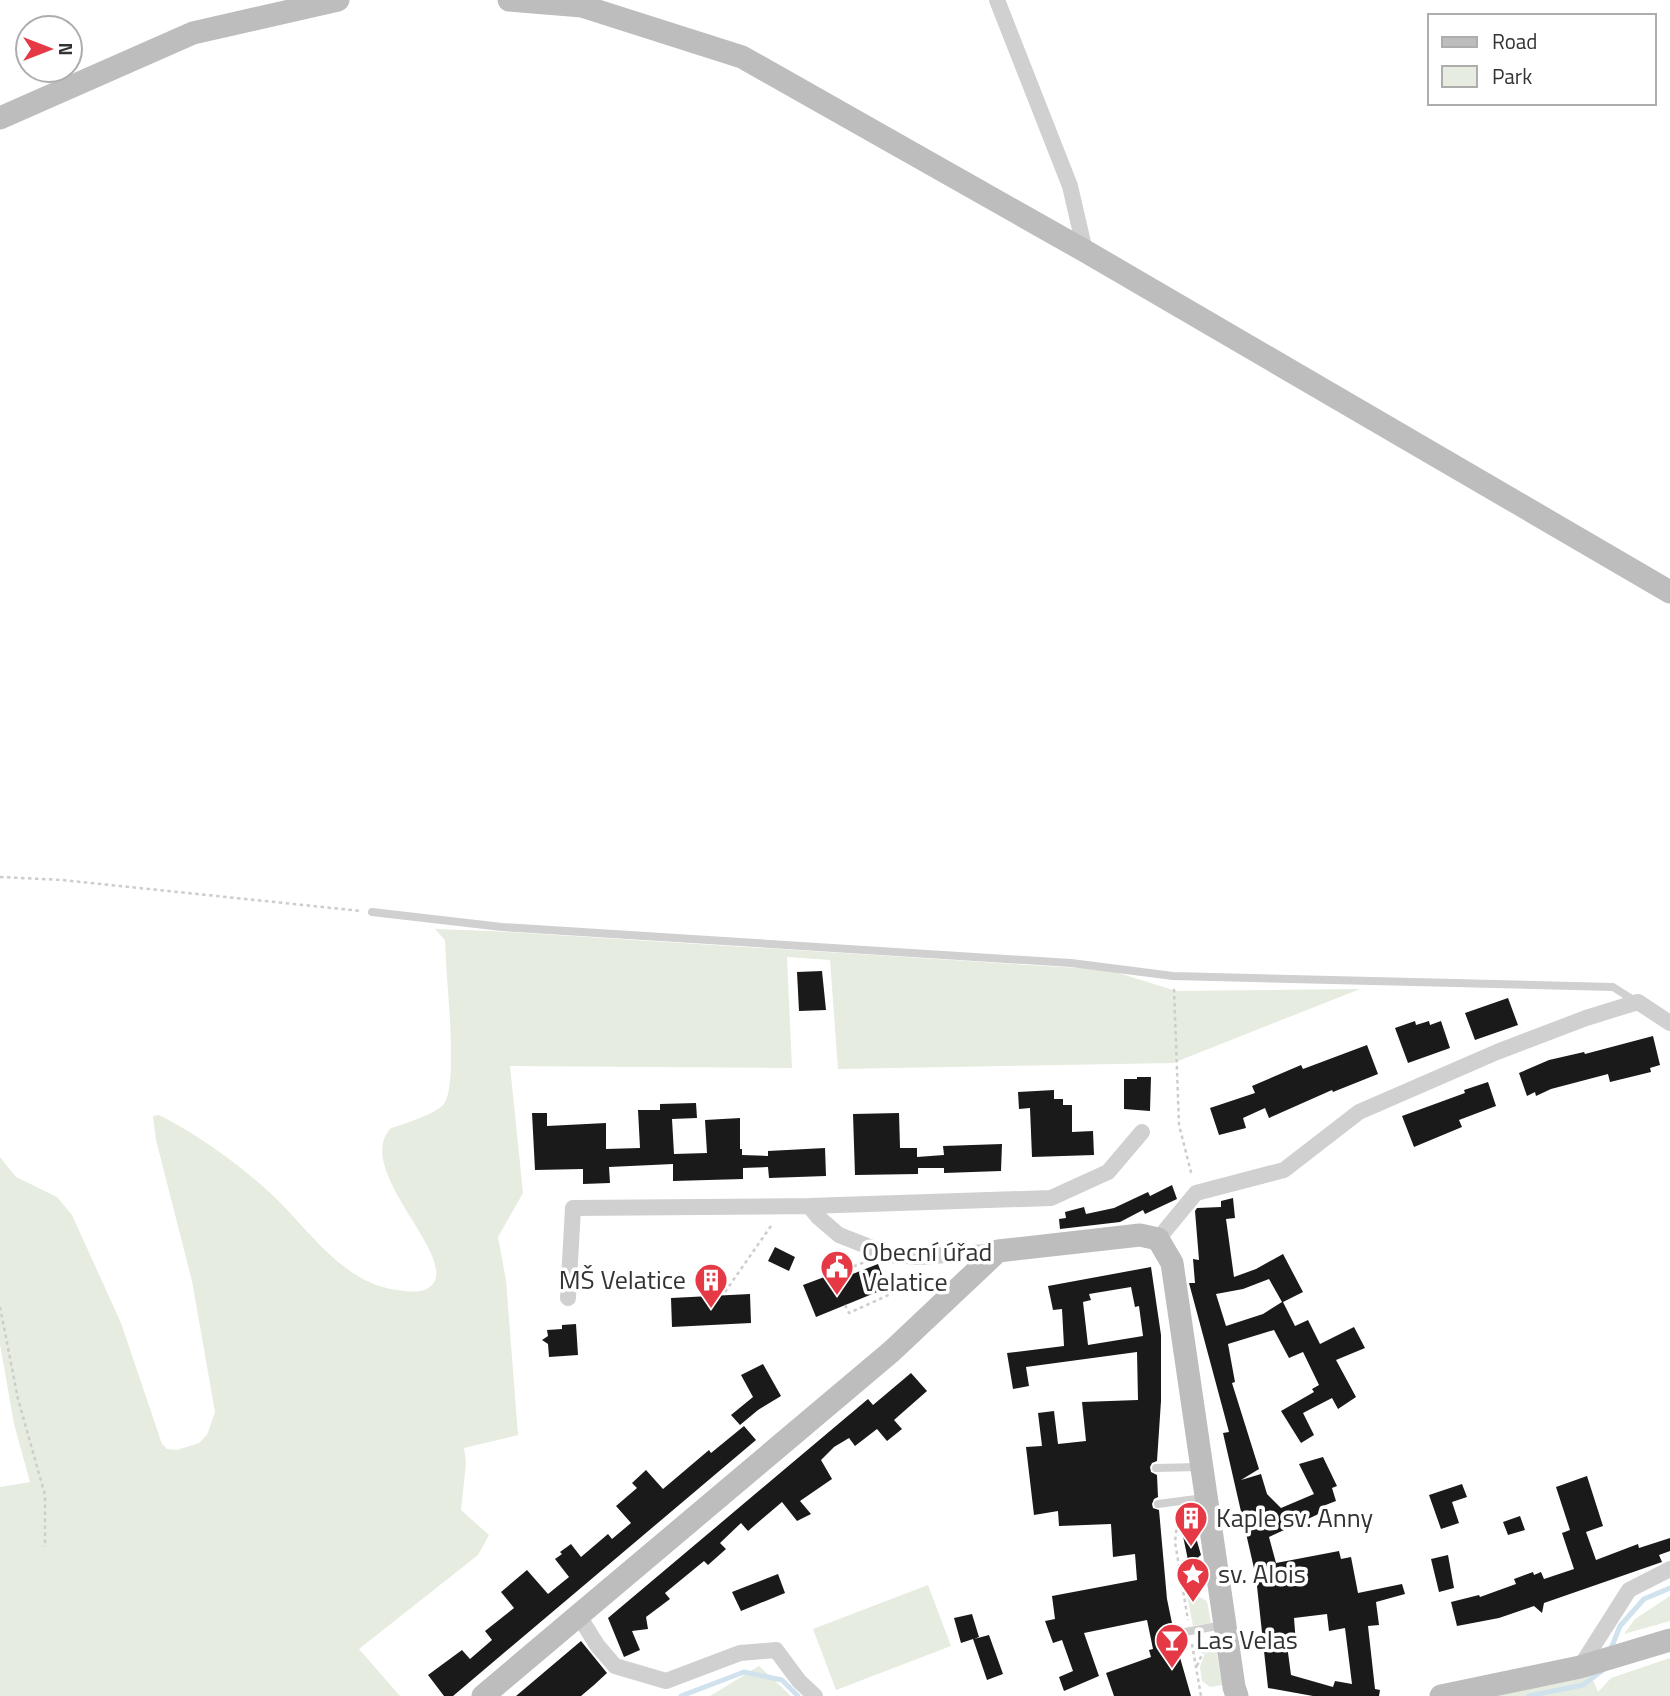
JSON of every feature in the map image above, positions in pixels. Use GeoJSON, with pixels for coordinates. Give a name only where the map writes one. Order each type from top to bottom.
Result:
{"type":"FeatureCollection","features":[{"type":"Feature","properties":{"kind":"street"},"geometry":{"type":"LineString","coordinates":[[0,118],[193,33],[338,0]]}},
{"type":"Feature","properties":{"kind":"street"},"geometry":{"type":"LineString","coordinates":[[509,0],[582,6],[742,57],[1085,251],[1670,592]]}},
{"type":"Feature","properties":{"kind":"street"},"geometry":{"type":"LineString","coordinates":[[997,0],[1070,186],[1085,251]]}},
{"type":"Feature","properties":{"kind":"street"},"geometry":{"type":"LineString","coordinates":[[1158,1239],[1196,1193],[1284,1170],[1359,1112],[1497,1052],[1586,1018],[1638,1002],[1670,1023]]}},
{"type":"Feature","properties":{"kind":"street"},"geometry":{"type":"LineString","coordinates":[[568,1298],[573,1208],[809,1206],[1051,1198],[1108,1172],[1142,1132]]}},
{"type":"Feature","properties":{"kind":"street"},"geometry":{"type":"LineString","coordinates":[[809,1206],[838,1239],[890,1255],[920,1257],[998,1251],[1140,1235],[1158,1239],[1171,1263],[1207,1502],[1219,1626],[1237,1696]]}},
{"type":"Feature","properties":{"kind":"street"},"geometry":{"type":"LineString","coordinates":[[483,1696],[892,1351],[998,1251]]}},
{"type":"Feature","properties":{"kind":"street"},"geometry":{"type":"LineString","coordinates":[[1589,1664],[1629,1590],[1670,1569]]}},
{"type":"Feature","properties":{"kind":"street"},"geometry":{"type":"LineString","coordinates":[[579,1616],[597,1645],[615,1666],[666,1681],[740,1653],[776,1650],[799,1681],[815,1696]]}},
{"type":"Feature","properties":{"kind":"street"},"geometry":{"type":"LineString","coordinates":[[1441,1696],[1589,1664],[1670,1640]]}},
{"type":"Feature","properties":{"kind":"lane"},"geometry":{"type":"LineString","coordinates":[[372,912],[502,928],[1071,963],[1173,976],[1613,987],[1638,1002]]}},
{"type":"Feature","properties":{"kind":"lane"},"geometry":{"type":"LineString","coordinates":[[1156,1468],[1202,1467]]}},
{"type":"Feature","properties":{"kind":"lane"},"geometry":{"type":"LineString","coordinates":[[1158,1504],[1207,1502]]}},
{"type":"Feature","properties":{"kind":"lane"},"geometry":{"type":"LineString","coordinates":[[1174,1634],[1219,1626]]}},
{"type":"Feature","properties":{"kind":"path"},"geometry":{"type":"LineString","coordinates":[[0,877],[62,880],[372,912]]}},
{"type":"Feature","properties":{"kind":"path"},"geometry":{"type":"LineString","coordinates":[[1173,976],[1178,1041],[1179,1125],[1196,1193]]}},
{"type":"Feature","properties":{"kind":"path"},"geometry":{"type":"LineString","coordinates":[[725,1292],[785,1206]]}},
{"type":"Feature","properties":{"kind":"path"},"geometry":{"type":"LineString","coordinates":[[845,1305],[849,1313],[893,1293],[928,1269]]}},
{"type":"Feature","properties":{"kind":"path"},"geometry":{"type":"LineString","coordinates":[[0,1307],[18,1399],[45,1495],[45,1547]]}},
{"type":"Feature","properties":{"kind":"path"},"geometry":{"type":"LineString","coordinates":[[1200,1696],[1175,1542],[1177,1525],[1191,1510],[1207,1502]]}},
{"type":"Feature","properties":{"kind":"path"},"geometry":{"type":"LineString","coordinates":[[1196,1669],[1219,1626]]}},
{"type":"Feature","properties":{"kind":"green space"},"geometry":{"type":"Polygon","coordinates":[[[435,929],[1109,970],[1176,991],[1360,989],[1173,1063],[838,1069],[830,960],[787,957],[792,1068],[510,1066],[523,1193],[498,1237],[506,1280],[518,1435],[464,1448],[466,1463],[461,1510],[489,1535],[478,1555],[359,1649],[400,1696],[0,1696],[0,1487],[30,1482],[14,1424],[0,1344],[0,1157],[16,1177],[57,1197],[72,1215],[121,1323],[162,1444],[167,1449],[177,1450],[199,1443],[207,1435],[215,1412],[192,1281],[156,1140],[153,1116],[159,1115],[188,1131],[243,1169],[326,1251],[359,1276],[377,1285],[397,1290],[424,1290],[436,1279],[434,1262],[425,1241],[396,1193],[386,1169],[382,1147],[391,1128],[440,1108],[448,1093],[451,1035],[445,940],[435,929]]]}},
{"type":"Feature","properties":{"kind":"green space"},"geometry":{"type":"Polygon","coordinates":[[[928,1585],[951,1646],[836,1690],[813,1629],[928,1585]]]}},
{"type":"Feature","properties":{"kind":"green space"},"geometry":{"type":"Polygon","coordinates":[[[1186,1590],[1207,1601],[1211,1623],[1193,1626],[1186,1590]]]}},
{"type":"Feature","properties":{"kind":"green space"},"geometry":{"type":"Polygon","coordinates":[[[1670,1596],[1670,1621],[1624,1634],[1635,1619],[1670,1596]]]}},
{"type":"Feature","properties":{"kind":"green space"},"geometry":{"type":"Polygon","coordinates":[[[1211,1636],[1214,1636],[1222,1685],[1210,1687],[1202,1681],[1200,1667],[1211,1636]]]}},
{"type":"Feature","properties":{"kind":"green space"},"geometry":{"type":"Polygon","coordinates":[[[1670,1658],[1670,1696],[1483,1696],[1589,1670],[1598,1692],[1611,1678],[1670,1658]]]}},
{"type":"Feature","properties":{"kind":"green space"},"geometry":{"type":"Polygon","coordinates":[[[759,1666],[791,1696],[710,1696],[759,1666]]]}},
{"type":"Feature","properties":{"kind":"building"},"geometry":{"type":"Polygon","coordinates":[[[822,971],[826,1010],[799,1011],[797,972],[822,971]]]}},
{"type":"Feature","properties":{"kind":"building"},"geometry":{"type":"Polygon","coordinates":[[[1508,998],[1518,1025],[1475,1040],[1465,1013],[1508,998]]]}},
{"type":"Feature","properties":{"kind":"building"},"geometry":{"type":"Polygon","coordinates":[[[1415,1021],[1416,1025],[1429,1021],[1430,1025],[1441,1021],[1450,1048],[1408,1063],[1395,1028],[1415,1021]]]}},
{"type":"Feature","properties":{"kind":"building"},"geometry":{"type":"Polygon","coordinates":[[[1653,1036],[1660,1065],[1650,1068],[1651,1072],[1610,1082],[1608,1074],[1551,1089],[1536,1096],[1535,1092],[1527,1096],[1519,1073],[1549,1060],[1584,1052],[1585,1054],[1653,1036]]]}},
{"type":"Feature","properties":{"kind":"building"},"geometry":{"type":"Polygon","coordinates":[[[1367,1045],[1378,1074],[1333,1092],[1332,1090],[1269,1118],[1265,1108],[1243,1118],[1246,1128],[1219,1135],[1210,1108],[1255,1093],[1252,1086],[1301,1065],[1303,1069],[1367,1045]]]}},
{"type":"Feature","properties":{"kind":"building"},"geometry":{"type":"Polygon","coordinates":[[[1151,1077],[1150,1111],[1124,1109],[1124,1079],[1151,1077]]]}},
{"type":"Feature","properties":{"kind":"building"},"geometry":{"type":"Polygon","coordinates":[[[1488,1082],[1496,1106],[1459,1120],[1462,1127],[1414,1147],[1402,1116],[1488,1082]]]}},
{"type":"Feature","properties":{"kind":"building"},"geometry":{"type":"Polygon","coordinates":[[[1054,1090],[1054,1099],[1063,1099],[1063,1105],[1072,1105],[1072,1132],[1093,1131],[1094,1155],[1032,1157],[1030,1108],[1019,1109],[1018,1092],[1054,1090]]]}},
{"type":"Feature","properties":{"kind":"building"},"geometry":{"type":"Polygon","coordinates":[[[696,1103],[697,1118],[672,1119],[674,1154],[707,1153],[705,1120],[740,1118],[742,1155],[768,1156],[768,1151],[825,1148],[826,1176],[769,1178],[768,1167],[743,1168],[743,1179],[673,1181],[673,1164],[609,1167],[610,1183],[583,1184],[583,1169],[535,1170],[532,1113],[547,1113],[547,1126],[606,1123],[606,1149],[640,1148],[638,1110],[660,1110],[660,1104],[696,1103]]]}},
{"type":"Feature","properties":{"kind":"building"},"geometry":{"type":"Polygon","coordinates":[[[899,1113],[900,1148],[917,1148],[917,1157],[944,1155],[943,1146],[1002,1144],[1001,1171],[944,1173],[944,1168],[918,1168],[918,1174],[855,1175],[853,1114],[899,1113]]]}},
{"type":"Feature","properties":{"kind":"building"},"geometry":{"type":"Polygon","coordinates":[[[1172,1185],[1177,1199],[1145,1214],[1143,1210],[1120,1222],[1060,1229],[1059,1219],[1066,1218],[1065,1212],[1084,1207],[1086,1214],[1114,1208],[1148,1192],[1150,1196],[1172,1185]]]}},
{"type":"Feature","properties":{"kind":"building"},"geometry":{"type":"Polygon","coordinates":[[[1233,1198],[1235,1218],[1226,1219],[1234,1277],[1256,1269],[1283,1254],[1303,1292],[1283,1302],[1295,1326],[1308,1320],[1320,1344],[1354,1327],[1365,1348],[1336,1360],[1356,1397],[1338,1409],[1332,1398],[1303,1413],[1314,1435],[1301,1443],[1281,1411],[1314,1392],[1312,1389],[1319,1385],[1303,1352],[1289,1358],[1274,1330],[1228,1344],[1235,1382],[1232,1383],[1259,1469],[1241,1480],[1261,1474],[1267,1494],[1281,1508],[1314,1494],[1299,1464],[1323,1457],[1337,1486],[1332,1488],[1336,1501],[1323,1506],[1325,1511],[1269,1537],[1276,1563],[1339,1551],[1341,1559],[1351,1557],[1358,1593],[1402,1584],[1405,1594],[1376,1602],[1379,1625],[1368,1626],[1375,1689],[1380,1690],[1379,1696],[1313,1696],[1268,1688],[1256,1577],[1223,1433],[1229,1432],[1189,1283],[1195,1283],[1193,1259],[1199,1260],[1195,1211],[1197,1208],[1221,1207],[1221,1201],[1233,1198]],[[1269,1279],[1243,1289],[1216,1294],[1226,1326],[1263,1314],[1282,1302],[1269,1279]],[[1327,1614],[1294,1618],[1296,1644],[1287,1645],[1291,1675],[1333,1687],[1335,1681],[1352,1684],[1345,1628],[1329,1631],[1327,1614]]]}},
{"type":"Feature","properties":{"kind":"building"},"geometry":{"type":"Polygon","coordinates":[[[775,1247],[795,1257],[789,1271],[768,1261],[775,1247]]]}},
{"type":"Feature","properties":{"kind":"building","name":"Obecní úřad Velatice"},"geometry":{"type":"Polygon","coordinates":[[[842,1260],[850,1275],[878,1264],[887,1288],[816,1317],[803,1285],[827,1276],[824,1267],[842,1260]]]}},
{"type":"Feature","properties":{"kind":"building"},"geometry":{"type":"Polygon","coordinates":[[[1151,1267],[1161,1335],[1157,1461],[1150,1467],[1151,1472],[1157,1475],[1158,1497],[1152,1504],[1153,1508],[1159,1510],[1167,1599],[1173,1628],[1168,1631],[1168,1636],[1175,1640],[1191,1696],[1114,1696],[1106,1673],[1151,1657],[1149,1650],[1153,1649],[1147,1620],[1084,1633],[1099,1676],[1064,1691],[1059,1677],[1073,1671],[1062,1640],[1053,1643],[1045,1621],[1055,1619],[1052,1596],[1137,1580],[1135,1554],[1113,1557],[1111,1524],[1059,1526],[1058,1511],[1034,1515],[1026,1447],[1042,1446],[1038,1413],[1054,1411],[1058,1444],[1086,1441],[1082,1402],[1138,1400],[1137,1352],[1026,1367],[1029,1386],[1013,1389],[1007,1353],[1064,1346],[1062,1309],[1053,1310],[1048,1286],[1151,1267]],[[1131,1287],[1089,1294],[1091,1300],[1083,1302],[1088,1345],[1143,1336],[1139,1306],[1135,1307],[1131,1287]]]}},
{"type":"Feature","properties":{"kind":"building","name":"MŠ Velatice"},"geometry":{"type":"Polygon","coordinates":[[[750,1294],[751,1323],[672,1327],[671,1298],[750,1294]]]}},
{"type":"Feature","properties":{"kind":"building"},"geometry":{"type":"Polygon","coordinates":[[[576,1324],[578,1355],[549,1357],[548,1344],[542,1340],[548,1336],[547,1330],[576,1324]]]}},
{"type":"Feature","properties":{"kind":"building"},"geometry":{"type":"Polygon","coordinates":[[[763,1364],[781,1396],[740,1425],[731,1415],[753,1397],[741,1375],[763,1364]]]}},
{"type":"Feature","properties":{"kind":"building"},"geometry":{"type":"Polygon","coordinates":[[[911,1373],[927,1391],[894,1420],[902,1429],[887,1441],[877,1429],[855,1446],[849,1438],[834,1447],[821,1460],[832,1479],[800,1501],[811,1514],[797,1521],[782,1502],[748,1531],[741,1523],[720,1543],[726,1549],[708,1565],[704,1561],[665,1593],[670,1599],[646,1617],[648,1629],[632,1631],[640,1650],[624,1657],[608,1618],[868,1399],[873,1405],[911,1373]]]}},
{"type":"Feature","properties":{"kind":"building"},"geometry":{"type":"Polygon","coordinates":[[[744,1426],[756,1440],[453,1696],[444,1696],[428,1675],[462,1650],[470,1659],[492,1640],[485,1631],[514,1608],[501,1592],[527,1570],[548,1594],[569,1577],[555,1559],[562,1554],[560,1552],[571,1544],[581,1557],[608,1534],[612,1539],[631,1523],[616,1506],[637,1488],[632,1483],[646,1470],[663,1489],[709,1450],[711,1453],[744,1426]]]}},
{"type":"Feature","properties":{"kind":"building"},"geometry":{"type":"Polygon","coordinates":[[[1587,1476],[1603,1526],[1586,1532],[1596,1560],[1638,1544],[1639,1548],[1670,1538],[1670,1551],[1659,1555],[1662,1562],[1544,1603],[1542,1613],[1534,1606],[1499,1618],[1457,1626],[1451,1602],[1479,1595],[1480,1597],[1516,1584],[1514,1579],[1533,1572],[1534,1575],[1541,1572],[1544,1579],[1574,1569],[1562,1533],[1570,1530],[1556,1487],[1587,1476]]]}},
{"type":"Feature","properties":{"kind":"building"},"geometry":{"type":"Polygon","coordinates":[[[1462,1484],[1467,1497],[1452,1502],[1459,1523],[1441,1529],[1429,1495],[1462,1484]]]}},
{"type":"Feature","properties":{"kind":"building"},"geometry":{"type":"Polygon","coordinates":[[[1520,1516],[1525,1530],[1508,1535],[1503,1522],[1520,1516]]]}},
{"type":"Feature","properties":{"kind":"building","name":"Kaple sv. Anny"},"geometry":{"type":"Polygon","coordinates":[[[1195,1534],[1201,1555],[1189,1565],[1183,1536],[1195,1534]]]}},
{"type":"Feature","properties":{"kind":"building"},"geometry":{"type":"Polygon","coordinates":[[[1448,1555],[1454,1588],[1439,1592],[1431,1559],[1448,1555]]]}},
{"type":"Feature","properties":{"kind":"building"},"geometry":{"type":"Polygon","coordinates":[[[778,1574],[785,1593],[741,1611],[732,1592],[778,1574]]]}},
{"type":"Feature","properties":{"kind":"building"},"geometry":{"type":"Polygon","coordinates":[[[972,1614],[979,1637],[974,1639],[989,1635],[1003,1674],[987,1680],[973,1639],[961,1643],[954,1618],[972,1614]]]}},
{"type":"Feature","properties":{"kind":"building"},"geometry":{"type":"Polygon","coordinates":[[[581,1641],[607,1673],[581,1696],[516,1696],[581,1641]]]}},
{"type":"Feature","properties":{"kind":"waterway"},"geometry":{"type":"LineString","coordinates":[[1610,1651],[1620,1626],[1644,1599],[1670,1588]]}},
{"type":"Feature","properties":{"kind":"waterway"},"geometry":{"type":"LineString","coordinates":[[1529,1696],[1583,1685],[1603,1670]]}},
{"type":"Feature","properties":{"kind":"waterway"},"geometry":{"type":"LineString","coordinates":[[681,1696],[744,1672],[782,1680],[798,1696]]}},
{"type":"Feature","properties":{"kind":"place","name":"Obecní úřad Velatice"},"geometry":{"type":"Point","coordinates":[837,1297]}},
{"type":"Feature","properties":{"kind":"place","name":"MŠ Velatice"},"geometry":{"type":"Point","coordinates":[711,1310]}},
{"type":"Feature","properties":{"kind":"place","name":"Kaple sv. Anny"},"geometry":{"type":"Point","coordinates":[1191,1548]}},
{"type":"Feature","properties":{"kind":"place","name":"sv. Alois"},"geometry":{"type":"Point","coordinates":[1193,1604]}},
{"type":"Feature","properties":{"kind":"place","name":"Las Velas"},"geometry":{"type":"Point","coordinates":[1172,1670]}}]}
